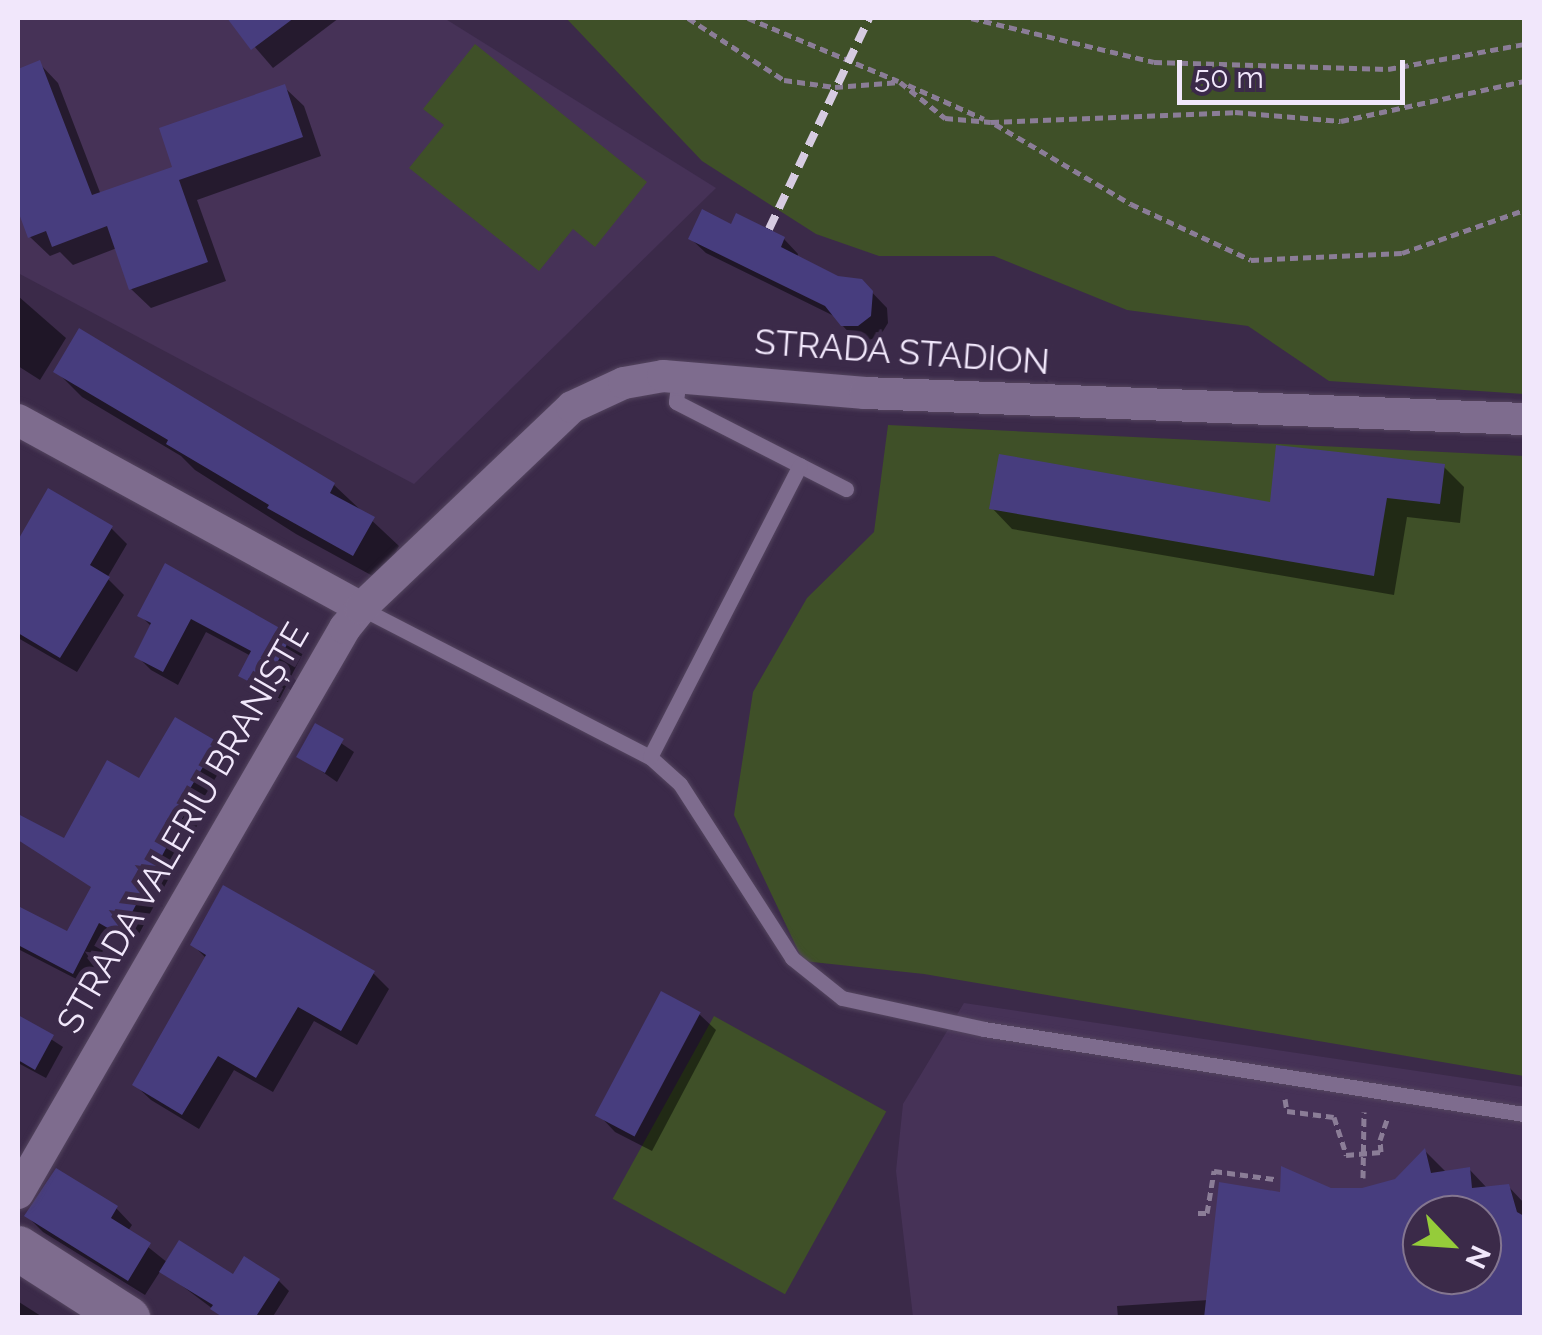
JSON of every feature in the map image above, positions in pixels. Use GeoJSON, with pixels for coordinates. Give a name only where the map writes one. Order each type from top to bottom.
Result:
{"type":"FeatureCollection","features":[{"type":"Feature","properties":{"kind":"main road"},"geometry":{"type":"LineString","coordinates":[[18,1248],[127,1318]]}},
{"type":"Feature","properties":{"kind":"street","name":"STRADA STADION"},"geometry":{"type":"LineString","coordinates":[[361,608],[572,407],[624,383],[679,377],[865,394],[1524,419]]}},
{"type":"Feature","properties":{"kind":"street"},"geometry":{"type":"LineString","coordinates":[[18,420],[361,608]]}},
{"type":"Feature","properties":{"kind":"street","name":"STRADA VALERIU BRANIȘTE"},"geometry":{"type":"LineString","coordinates":[[18,1193],[361,608]]}},
{"type":"Feature","properties":{"kind":"lane"},"geometry":{"type":"LineString","coordinates":[[679,377],[676,402],[846,489]]}},
{"type":"Feature","properties":{"kind":"lane"},"geometry":{"type":"LineString","coordinates":[[650,757],[800,465]]}},
{"type":"Feature","properties":{"kind":"lane"},"geometry":{"type":"LineString","coordinates":[[361,608],[650,757],[680,784],[792,958],[842,998],[984,1029],[1524,1114]]}},
{"type":"Feature","properties":{"kind":"lane"},"geometry":{"type":"LineString","coordinates":[[680,784],[698,778]]}},
{"type":"Feature","properties":{"kind":"path"},"geometry":{"type":"LineString","coordinates":[[688,18],[784,80],[835,87],[900,82],[945,118],[991,122],[1235,112],[1341,121],[1524,81]]}},
{"type":"Feature","properties":{"kind":"path"},"geometry":{"type":"LineString","coordinates":[[748,18],[1022,136],[1131,204],[1251,260],[1402,253],[1524,210]]}},
{"type":"Feature","properties":{"kind":"path"},"geometry":{"type":"LineString","coordinates":[[972,18],[1154,62],[1388,69],[1524,44]]}},
{"type":"Feature","properties":{"kind":"path"},"geometry":{"type":"LineString","coordinates":[[1281,1076],[1287,1110],[1334,1118],[1346,1154],[1382,1152],[1385,1116],[1398,1118]]}},
{"type":"Feature","properties":{"kind":"path"},"geometry":{"type":"LineString","coordinates":[[1363,1178],[1366,1089]]}},
{"type":"Feature","properties":{"kind":"path"},"geometry":{"type":"LineString","coordinates":[[1198,1213],[1207,1213],[1214,1172],[1274,1179]]}},
{"type":"Feature","properties":{"kind":"shaded area"},"geometry":{"type":"Polygon","coordinates":[[[18,18],[444,18],[716,188],[414,484],[18,273],[18,18]]]}},
{"type":"Feature","properties":{"kind":"shaded area"},"geometry":{"type":"Polygon","coordinates":[[[964,1003],[1524,1087],[1524,1317],[913,1317],[896,1171],[903,1104],[964,1003]]]}},
{"type":"Feature","properties":{"kind":"green space"},"geometry":{"type":"Polygon","coordinates":[[[566,18],[1524,18],[1524,394],[1329,381],[1248,326],[1127,310],[994,256],[879,256],[816,234],[702,161],[566,18]]]}},
{"type":"Feature","properties":{"kind":"green space"},"geometry":{"type":"Polygon","coordinates":[[[475,44],[647,182],[595,247],[573,229],[539,271],[409,168],[444,125],[423,109],[475,44]]]}},
{"type":"Feature","properties":{"kind":"green space"},"geometry":{"type":"Polygon","coordinates":[[[888,425],[1524,456],[1524,1076],[924,974],[803,961],[734,815],[753,692],[807,598],[874,532],[888,425]]]}},
{"type":"Feature","properties":{"kind":"green space"},"geometry":{"type":"Polygon","coordinates":[[[714,1016],[886,1112],[785,1294],[613,1199],[714,1016]]]}},
{"type":"Feature","properties":{"kind":"building"},"geometry":{"type":"Polygon","coordinates":[[[227,18],[294,18],[251,50],[227,18]]]}},
{"type":"Feature","properties":{"kind":"building"},"geometry":{"type":"Polygon","coordinates":[[[40,60],[92,195],[172,167],[159,128],[285,84],[303,137],[179,180],[208,262],[129,290],[107,226],[52,247],[46,231],[28,238],[18,211],[18,69],[40,60]]]}},
{"type":"Feature","properties":{"kind":"building"},"geometry":{"type":"Polygon","coordinates":[[[702,209],[731,224],[736,213],[785,237],[781,247],[838,276],[862,279],[873,291],[871,316],[858,326],[841,326],[825,306],[688,239],[702,209]]]}},
{"type":"Feature","properties":{"kind":"building"},"geometry":{"type":"Polygon","coordinates":[[[79,328],[335,483],[330,493],[375,517],[353,556],[267,508],[269,505],[166,444],[168,440],[53,372],[79,328]]]}},
{"type":"Feature","properties":{"kind":"building"},"geometry":{"type":"Polygon","coordinates":[[[1276,445],[1445,464],[1440,504],[1387,498],[1374,576],[989,509],[999,454],[1270,502],[1276,445]]]}},
{"type":"Feature","properties":{"kind":"building"},"geometry":{"type":"Polygon","coordinates":[[[48,488],[113,526],[90,565],[110,577],[60,658],[18,633],[18,540],[48,488]]]}},
{"type":"Feature","properties":{"kind":"building"},"geometry":{"type":"Polygon","coordinates":[[[165,563],[292,635],[263,689],[238,676],[251,651],[191,619],[163,672],[134,657],[151,623],[137,616],[165,563]]]}},
{"type":"Feature","properties":{"kind":"building"},"geometry":{"type":"Polygon","coordinates":[[[175,717],[218,742],[182,802],[189,805],[120,935],[99,923],[73,974],[18,945],[18,906],[67,931],[91,887],[18,840],[18,814],[64,838],[107,760],[139,778],[175,717]]]}},
{"type":"Feature","properties":{"kind":"building"},"geometry":{"type":"Polygon","coordinates":[[[315,723],[344,739],[325,773],[296,757],[315,723]]]}},
{"type":"Feature","properties":{"kind":"building"},"geometry":{"type":"Polygon","coordinates":[[[223,885],[375,971],[341,1031],[298,1007],[256,1078],[218,1056],[182,1115],[132,1085],[206,955],[190,945],[223,885]]]}},
{"type":"Feature","properties":{"kind":"building"},"geometry":{"type":"Polygon","coordinates":[[[661,991],[701,1012],[635,1137],[595,1115],[661,991]]]}},
{"type":"Feature","properties":{"kind":"building"},"geometry":{"type":"Polygon","coordinates":[[[18,1015],[54,1035],[35,1070],[18,1060],[18,1015]]]}},
{"type":"Feature","properties":{"kind":"building"},"geometry":{"type":"Polygon","coordinates":[[[1425,1148],[1431,1173],[1470,1167],[1472,1188],[1509,1184],[1517,1212],[1524,1216],[1524,1318],[1204,1318],[1219,1182],[1280,1192],[1281,1166],[1331,1188],[1362,1188],[1395,1179],[1425,1148]]]}},
{"type":"Feature","properties":{"kind":"building"},"geometry":{"type":"Polygon","coordinates":[[[56,1168],[118,1206],[111,1218],[151,1243],[128,1281],[24,1216],[56,1168]]]}},
{"type":"Feature","properties":{"kind":"building"},"geometry":{"type":"Polygon","coordinates":[[[179,1240],[233,1274],[244,1256],[280,1279],[255,1318],[224,1318],[210,1309],[213,1305],[159,1272],[179,1240]]]}},
{"type":"Feature","properties":{"kind":"railway"},"geometry":{"type":"LineString","coordinates":[[769,229],[869,18]]}}]}
